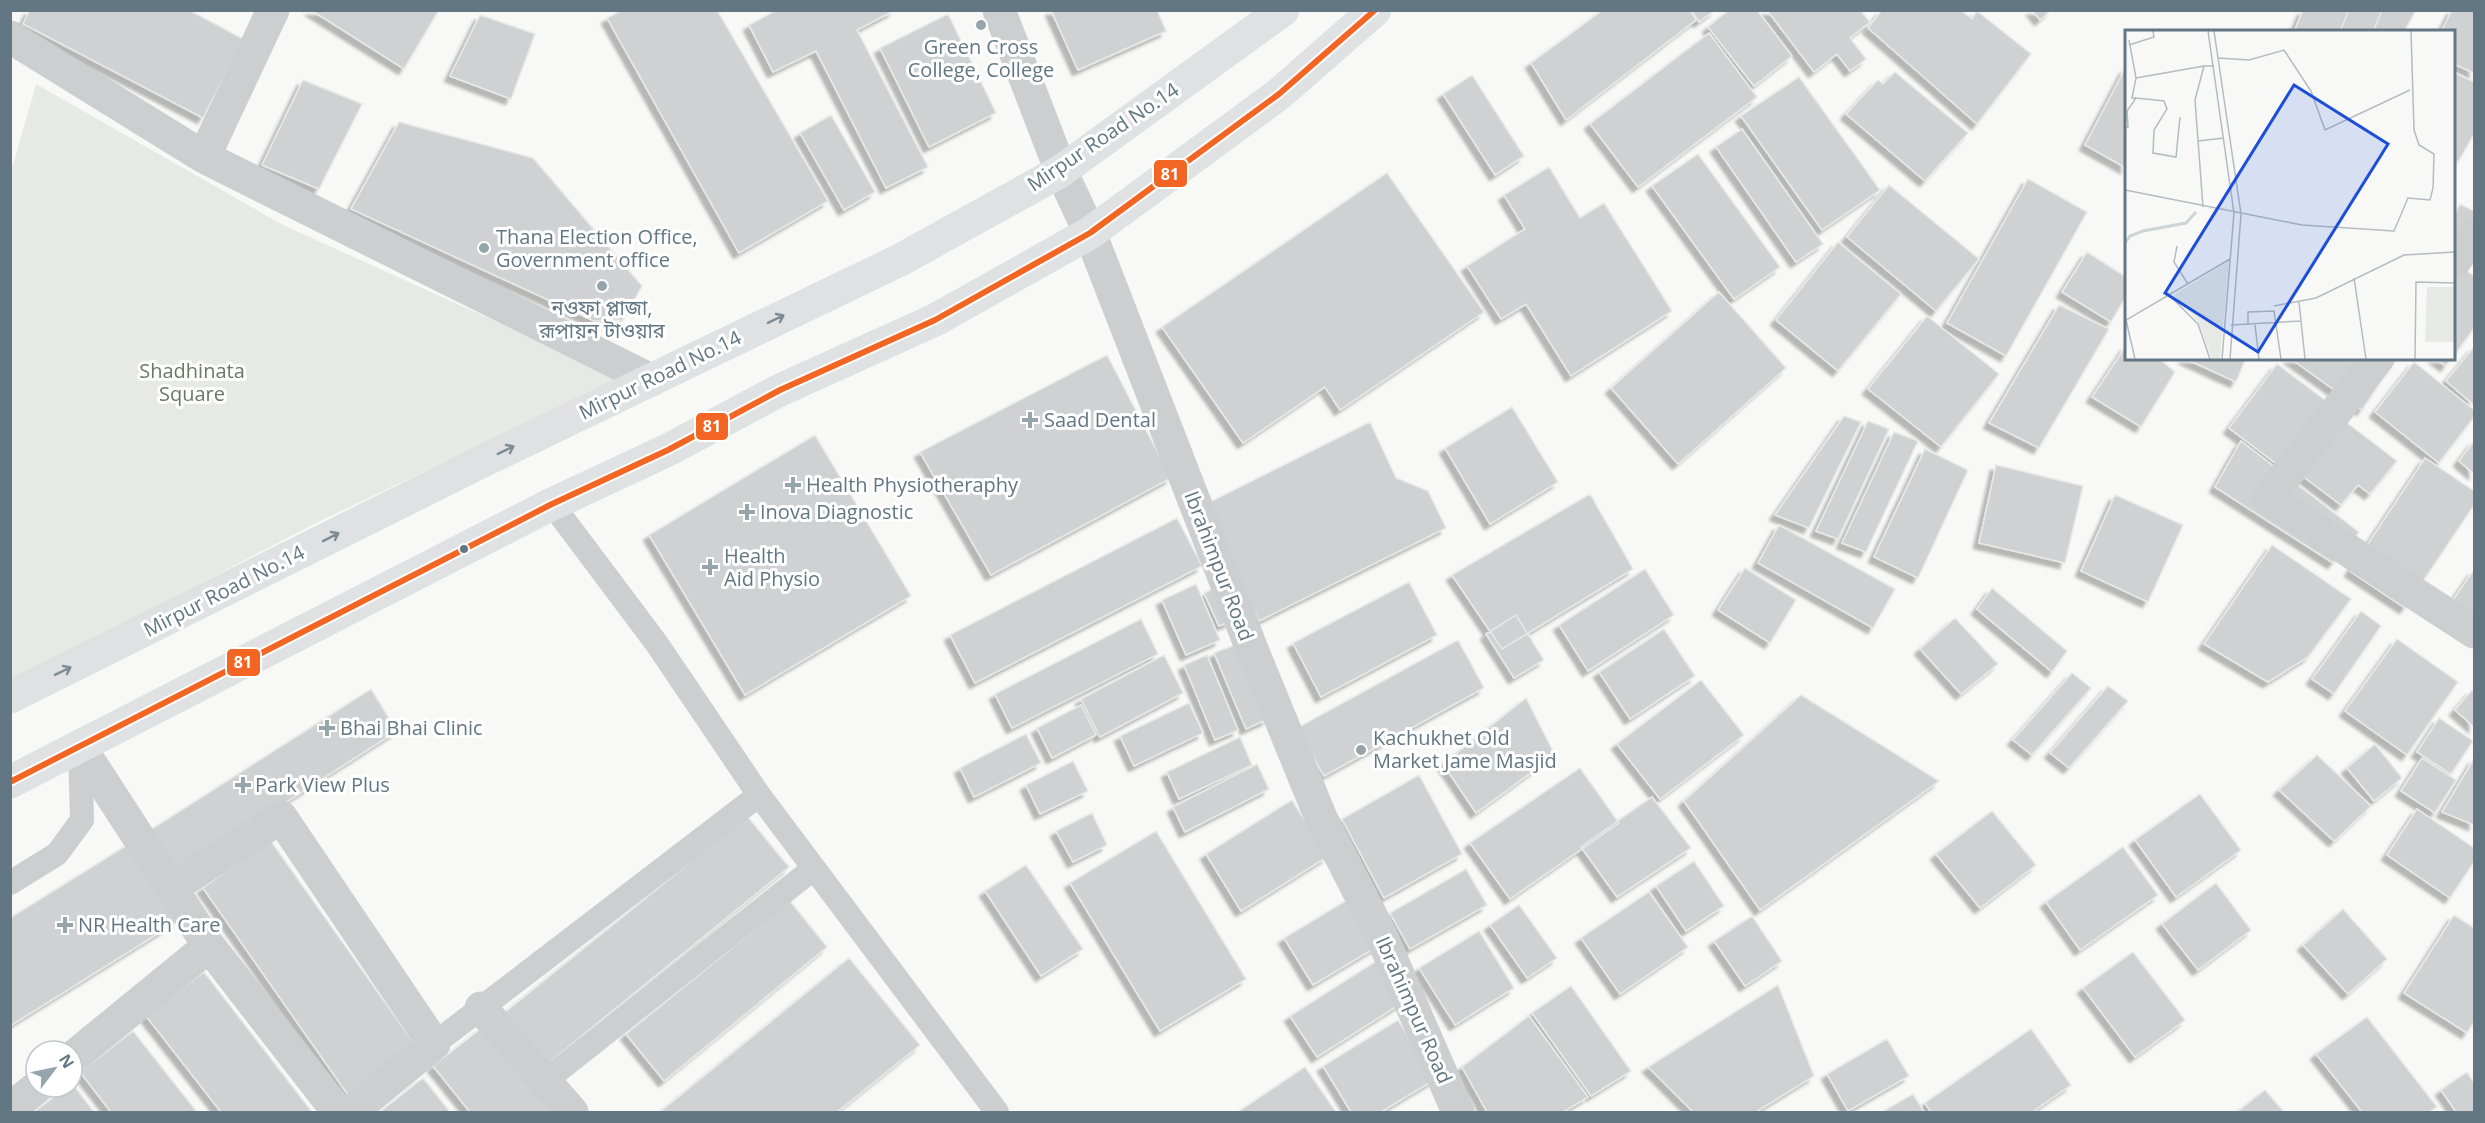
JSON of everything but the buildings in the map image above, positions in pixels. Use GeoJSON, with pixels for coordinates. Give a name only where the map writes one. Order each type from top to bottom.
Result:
{"type":"FeatureCollection","features":[{"type":"Feature","properties":{"kind":"main road","name":"Mirpur Road No.14"},"geometry":{"type":"LineString","coordinates":[[10,697],[489,458],[900,260],[1061,171],[1283,10]]}},
{"type":"Feature","properties":{"kind":"main road"},"geometry":{"type":"LineString","coordinates":[[10,783],[552,504],[668,450],[780,390],[935,320],[1090,233],[1279,94],[1375,10]]}},
{"type":"Feature","properties":{"kind":"street"},"geometry":{"type":"LineString","coordinates":[[204,157],[273,10]]}},
{"type":"Feature","properties":{"kind":"street","name":"Ibrahimpur Road"},"geometry":{"type":"LineString","coordinates":[[999,10],[1061,171],[1090,233],[1253,652],[1322,818],[1382,935],[1458,1113]]}},
{"type":"Feature","properties":{"kind":"street"},"geometry":{"type":"LineString","coordinates":[[11,40],[204,157],[651,380]]}},
{"type":"Feature","properties":{"kind":"street"},"geometry":{"type":"LineString","coordinates":[[2455,261],[2475,235]]}},
{"type":"Feature","properties":{"kind":"street"},"geometry":{"type":"LineString","coordinates":[[2376,360],[2268,498],[2475,632]]}},
{"type":"Feature","properties":{"kind":"street"},"geometry":{"type":"LineString","coordinates":[[80,747],[209,946],[338,1113]]}},
{"type":"Feature","properties":{"kind":"street"},"geometry":{"type":"LineString","coordinates":[[171,888],[281,817],[434,1044],[351,1113]]}},
{"type":"Feature","properties":{"kind":"street"},"geometry":{"type":"LineString","coordinates":[[84,1048],[209,946]]}},
{"type":"Feature","properties":{"kind":"street"},"geometry":{"type":"LineString","coordinates":[[481,1008],[572,1113]]}},
{"type":"Feature","properties":{"kind":"street"},"geometry":{"type":"LineString","coordinates":[[10,1109],[24,1098]]}},
{"type":"Feature","properties":{"kind":"lane"},"geometry":{"type":"LineString","coordinates":[[552,504],[657,644],[759,795],[813,869],[997,1113]]}},
{"type":"Feature","properties":{"kind":"lane"},"geometry":{"type":"LineString","coordinates":[[10,883],[57,854],[82,820],[80,747]]}},
{"type":"Feature","properties":{"kind":"lane"},"geometry":{"type":"LineString","coordinates":[[434,1044],[759,795]]}},
{"type":"Feature","properties":{"kind":"lane"},"geometry":{"type":"LineString","coordinates":[[545,1081],[813,869]]}},
{"type":"Feature","properties":{"kind":"green space","name":"Shadhinata Square"},"geometry":{"type":"Polygon","coordinates":[[[36,84],[283,225],[621,378],[316,523],[11,682],[10,176],[36,84]]]}},
{"type":"Feature","properties":{"kind":"transit line","name":"81"},"geometry":{"type":"LineString","coordinates":[[10,782],[552,504],[668,450],[780,390],[935,320],[1090,233],[1279,94],[1375,10]]}},
{"type":"Feature","properties":{"kind":"place","name":"Green Cross College, College"},"geometry":{"type":"Point","coordinates":[981,25]}},
{"type":"Feature","properties":{"kind":"place","name":"Thana Election Office, Government office"},"geometry":{"type":"Point","coordinates":[484,248]}},
{"type":"Feature","properties":{"kind":"place","name":"নওফা প্লাজা, রূপায়ন টাওয়ার"},"geometry":{"type":"Point","coordinates":[602,286]}},
{"type":"Feature","properties":{"kind":"place","name":"Saad Dental"},"geometry":{"type":"Point","coordinates":[1030,420]}},
{"type":"Feature","properties":{"kind":"place","name":"Health Physiotheraphy"},"geometry":{"type":"Point","coordinates":[793,485]}},
{"type":"Feature","properties":{"kind":"place","name":"Inova Diagnostic"},"geometry":{"type":"Point","coordinates":[747,512]}},
{"type":"Feature","properties":{"kind":"place","name":"Health Aid Physio"},"geometry":{"type":"Point","coordinates":[710,567]}},
{"type":"Feature","properties":{"kind":"place","name":"Bhai Bhai Clinic"},"geometry":{"type":"Point","coordinates":[327,728]}},
{"type":"Feature","properties":{"kind":"place","name":"Kachukhet Old Market Jame Masjid"},"geometry":{"type":"Point","coordinates":[1361,750]}},
{"type":"Feature","properties":{"kind":"place","name":"Park View Plus"},"geometry":{"type":"Point","coordinates":[243,785]}},
{"type":"Feature","properties":{"kind":"place","name":"NR Health Care"},"geometry":{"type":"Point","coordinates":[65,925]}}]}
